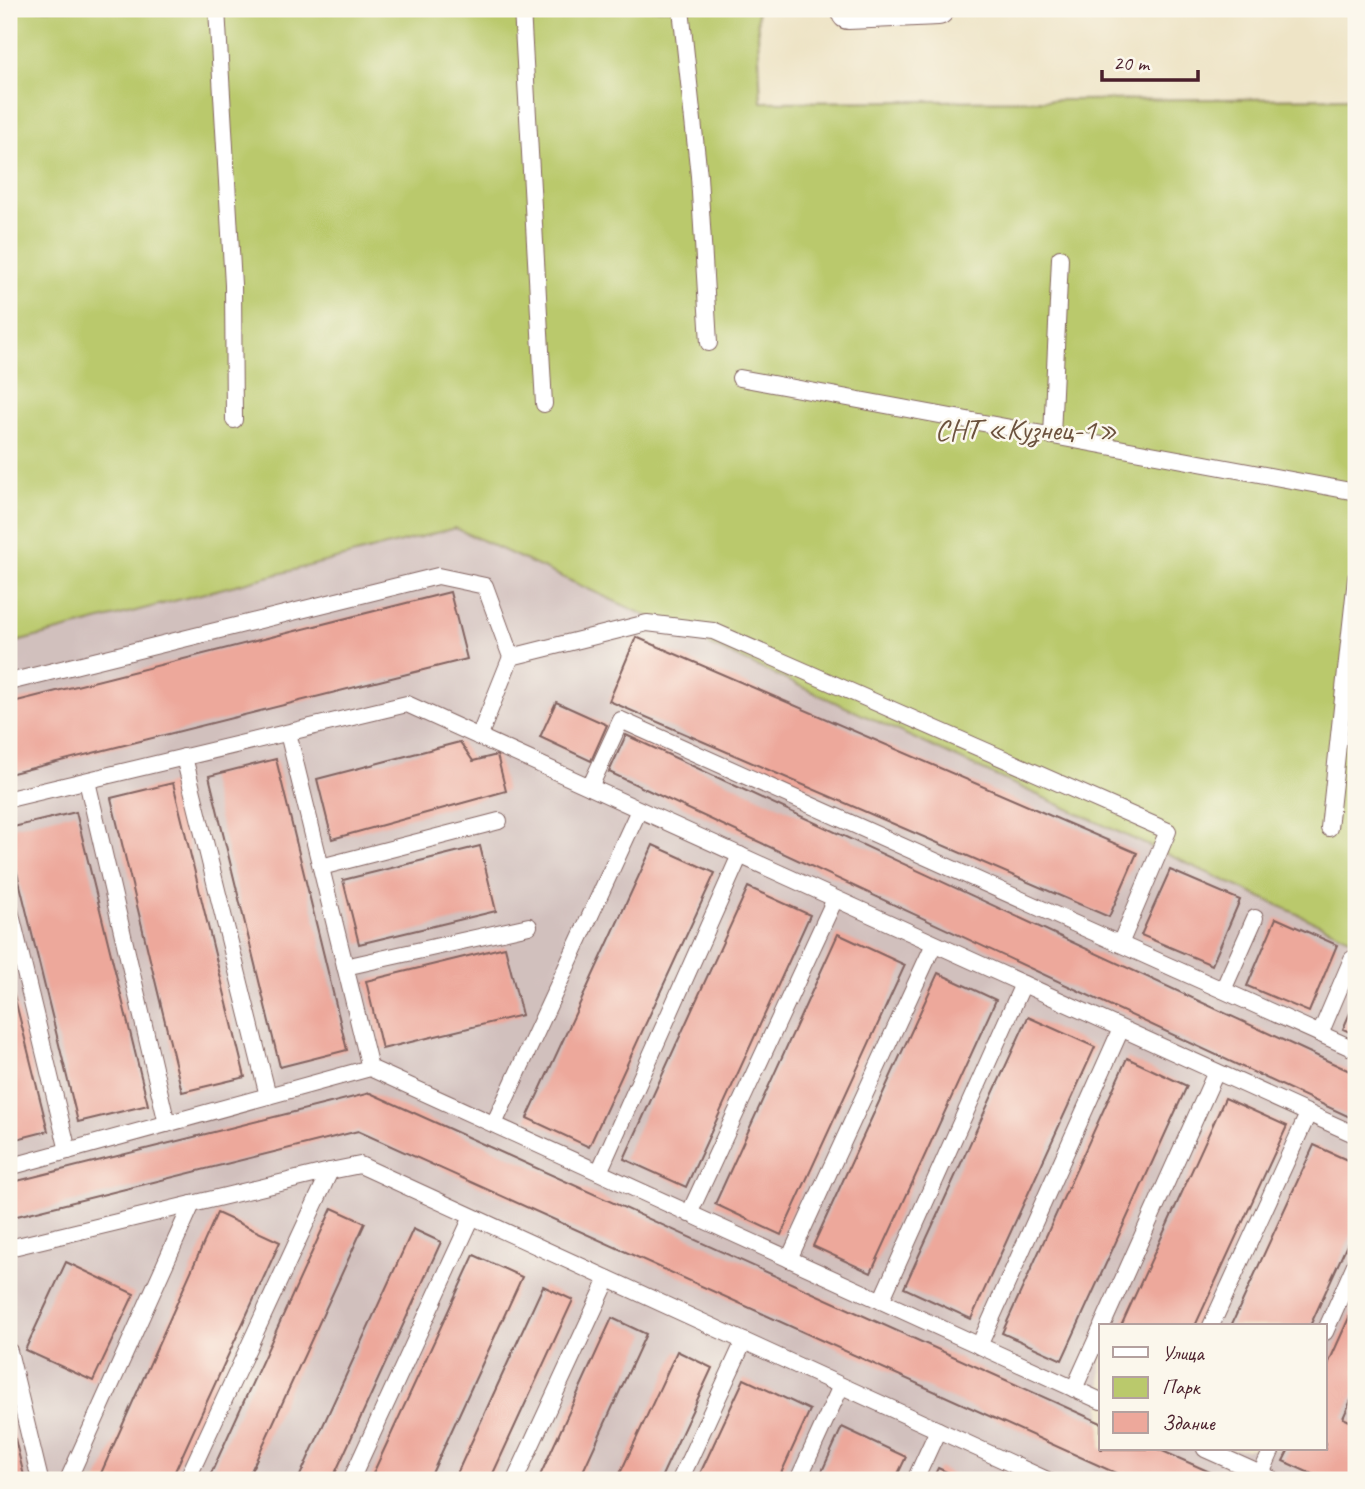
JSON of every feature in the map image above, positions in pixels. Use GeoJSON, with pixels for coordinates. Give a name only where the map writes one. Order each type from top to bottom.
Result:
{"type":"FeatureCollection","features":[{"type":"Feature","properties":{"kind":"street"},"geometry":{"type":"LineString","coordinates":[[848,11],[937,9]]}},
{"type":"Feature","properties":{"kind":"lane"},"geometry":{"type":"LineString","coordinates":[[217,9],[233,285],[234,420]]}},
{"type":"Feature","properties":{"kind":"lane"},"geometry":{"type":"LineString","coordinates":[[522,9],[544,404]]}},
{"type":"Feature","properties":{"kind":"lane"},"geometry":{"type":"LineString","coordinates":[[681,9],[699,176],[709,343]]}},
{"type":"Feature","properties":{"kind":"lane"},"geometry":{"type":"LineString","coordinates":[[1052,436],[1060,258]]}},
{"type":"Feature","properties":{"kind":"lane"},"geometry":{"type":"LineString","coordinates":[[740,378],[1356,492]]}},
{"type":"Feature","properties":{"kind":"lane"},"geometry":{"type":"LineString","coordinates":[[9,682],[438,576],[485,586],[511,657],[480,737]]}},
{"type":"Feature","properties":{"kind":"lane"},"geometry":{"type":"LineString","coordinates":[[1329,828],[1356,578]]}},
{"type":"Feature","properties":{"kind":"lane"},"geometry":{"type":"LineString","coordinates":[[511,657],[647,623],[713,631],[1168,831],[1120,944]]}},
{"type":"Feature","properties":{"kind":"lane"},"geometry":{"type":"LineString","coordinates":[[9,799],[407,704],[1356,1136]]}},
{"type":"Feature","properties":{"kind":"lane"},"geometry":{"type":"LineString","coordinates":[[590,788],[621,720],[1356,1050]]}},
{"type":"Feature","properties":{"kind":"lane"},"geometry":{"type":"LineString","coordinates":[[288,733],[370,1068]]}},
{"type":"Feature","properties":{"kind":"lane"},"geometry":{"type":"LineString","coordinates":[[184,757],[268,1096]]}},
{"type":"Feature","properties":{"kind":"lane"},"geometry":{"type":"LineString","coordinates":[[87,781],[167,1124]]}},
{"type":"Feature","properties":{"kind":"lane"},"geometry":{"type":"LineString","coordinates":[[494,1124],[639,810]]}},
{"type":"Feature","properties":{"kind":"lane"},"geometry":{"type":"LineString","coordinates":[[321,867],[499,821]]}},
{"type":"Feature","properties":{"kind":"lane"},"geometry":{"type":"LineString","coordinates":[[598,1172],[740,855]]}},
{"type":"Feature","properties":{"kind":"lane"},"geometry":{"type":"LineString","coordinates":[[690,1213],[835,898]]}},
{"type":"Feature","properties":{"kind":"lane"},"geometry":{"type":"LineString","coordinates":[[9,906],[68,1151]]}},
{"type":"Feature","properties":{"kind":"lane"},"geometry":{"type":"LineString","coordinates":[[1223,990],[1255,918]]}},
{"type":"Feature","properties":{"kind":"lane"},"geometry":{"type":"LineString","coordinates":[[345,967],[529,926]]}},
{"type":"Feature","properties":{"kind":"lane"},"geometry":{"type":"LineString","coordinates":[[789,1259],[934,944]]}},
{"type":"Feature","properties":{"kind":"lane"},"geometry":{"type":"LineString","coordinates":[[1320,1034],[1352,959]]}},
{"type":"Feature","properties":{"kind":"lane"},"geometry":{"type":"LineString","coordinates":[[881,1301],[1023,984]]}},
{"type":"Feature","properties":{"kind":"lane"},"geometry":{"type":"LineString","coordinates":[[979,1346],[1121,1028]]}},
{"type":"Feature","properties":{"kind":"lane"},"geometry":{"type":"LineString","coordinates":[[9,1167],[370,1068],[1099,1400]]}},
{"type":"Feature","properties":{"kind":"lane"},"geometry":{"type":"LineString","coordinates":[[1103,1324],[1216,1072]]}},
{"type":"Feature","properties":{"kind":"lane"},"geometry":{"type":"LineString","coordinates":[[1212,1324],[1308,1114]]}},
{"type":"Feature","properties":{"kind":"lane"},"geometry":{"type":"LineString","coordinates":[[9,1248],[360,1165],[938,1430],[1029,1477],[1047,1480]]}},
{"type":"Feature","properties":{"kind":"lane"},"geometry":{"type":"LineString","coordinates":[[187,1480],[330,1171]]}},
{"type":"Feature","properties":{"kind":"lane"},"geometry":{"type":"LineString","coordinates":[[68,1480],[192,1204]]}},
{"type":"Feature","properties":{"kind":"lane"},"geometry":{"type":"LineString","coordinates":[[351,1480],[472,1217]]}},
{"type":"Feature","properties":{"kind":"lane"},"geometry":{"type":"LineString","coordinates":[[1326,1330],[1356,1262]]}},
{"type":"Feature","properties":{"kind":"lane"},"geometry":{"type":"LineString","coordinates":[[515,1480],[608,1279]]}},
{"type":"Feature","properties":{"kind":"lane"},"geometry":{"type":"LineString","coordinates":[[1074,1389],[1099,1333]]}},
{"type":"Feature","properties":{"kind":"lane"},"geometry":{"type":"LineString","coordinates":[[680,1480],[744,1341]]}},
{"type":"Feature","properties":{"kind":"lane"},"geometry":{"type":"LineString","coordinates":[[9,1351],[40,1480]]}},
{"type":"Feature","properties":{"kind":"lane"},"geometry":{"type":"LineString","coordinates":[[798,1480],[841,1386]]}},
{"type":"Feature","properties":{"kind":"lane"},"geometry":{"type":"LineString","coordinates":[[915,1480],[938,1430]]}},
{"type":"Feature","properties":{"kind":"lane"},"geometry":{"type":"LineString","coordinates":[[1207,1450],[1267,1477],[1272,1450]]}},
{"type":"Feature","properties":{"kind":"shaded area"},"geometry":{"type":"Polygon","coordinates":[[[455,528],[1356,941],[1356,1480],[9,1480],[9,635],[455,528]]]}},
{"type":"Feature","properties":{"kind":"green space","name":"СНТ «Кузнец-1»"},"geometry":{"type":"Polygon","coordinates":[[[9,9],[757,9],[761,102],[1356,98],[1356,941],[455,528],[9,644],[9,9]]]}},
{"type":"Feature","properties":{"kind":"building"},"geometry":{"type":"Polygon","coordinates":[[[450,592],[467,659],[9,774],[9,703],[450,592]]]}},
{"type":"Feature","properties":{"kind":"building"},"geometry":{"type":"Polygon","coordinates":[[[636,637],[1137,853],[1109,917],[609,701],[636,637]]]}},
{"type":"Feature","properties":{"kind":"building"},"geometry":{"type":"Polygon","coordinates":[[[556,702],[607,725],[591,761],[540,737],[556,702]]]}},
{"type":"Feature","properties":{"kind":"building"},"geometry":{"type":"Polygon","coordinates":[[[626,735],[1356,1074],[1356,1120],[609,772],[626,735]]]}},
{"type":"Feature","properties":{"kind":"building"},"geometry":{"type":"Polygon","coordinates":[[[460,742],[473,761],[497,755],[506,791],[332,839],[317,779],[460,742]]]}},
{"type":"Feature","properties":{"kind":"building"},"geometry":{"type":"Polygon","coordinates":[[[276,759],[347,1050],[280,1067],[209,776],[276,759]]]}},
{"type":"Feature","properties":{"kind":"building"},"geometry":{"type":"Polygon","coordinates":[[[173,783],[245,1077],[182,1092],[111,798],[173,783]]]}},
{"type":"Feature","properties":{"kind":"building"},"geometry":{"type":"Polygon","coordinates":[[[76,812],[148,1105],[78,1122],[9,840],[9,828],[76,812]]]}},
{"type":"Feature","properties":{"kind":"building"},"geometry":{"type":"Polygon","coordinates":[[[653,845],[715,873],[589,1147],[527,1118],[653,845]]]}},
{"type":"Feature","properties":{"kind":"building"},"geometry":{"type":"Polygon","coordinates":[[[480,846],[496,911],[359,944],[343,880],[480,846]]]}},
{"type":"Feature","properties":{"kind":"building"},"geometry":{"type":"Polygon","coordinates":[[[1170,870],[1240,900],[1212,965],[1141,935],[1170,870]]]}},
{"type":"Feature","properties":{"kind":"building"},"geometry":{"type":"Polygon","coordinates":[[[748,887],[810,915],[686,1187],[624,1159],[748,887]]]}},
{"type":"Feature","properties":{"kind":"building"},"geometry":{"type":"Polygon","coordinates":[[[1276,918],[1337,945],[1309,1012],[1247,986],[1276,918]]]}},
{"type":"Feature","properties":{"kind":"building"},"geometry":{"type":"Polygon","coordinates":[[[838,934],[905,965],[781,1235],[715,1204],[838,934]]]}},
{"type":"Feature","properties":{"kind":"building"},"geometry":{"type":"Polygon","coordinates":[[[505,947],[522,1015],[382,1049],[366,981],[505,947]]]}},
{"type":"Feature","properties":{"kind":"building"},"geometry":{"type":"Polygon","coordinates":[[[938,973],[996,1000],[871,1273],[813,1246],[938,973]]]}},
{"type":"Feature","properties":{"kind":"building"},"geometry":{"type":"Polygon","coordinates":[[[9,975],[48,1131],[9,1141],[9,975]]]}},
{"type":"Feature","properties":{"kind":"building"},"geometry":{"type":"Polygon","coordinates":[[[1356,999],[1356,1035],[1343,1029],[1356,999]]]}},
{"type":"Feature","properties":{"kind":"building"},"geometry":{"type":"Polygon","coordinates":[[[1028,1017],[1095,1047],[971,1319],[904,1288],[1028,1017]]]}},
{"type":"Feature","properties":{"kind":"building"},"geometry":{"type":"Polygon","coordinates":[[[1127,1058],[1187,1086],[1062,1360],[1002,1333],[1127,1058]]]}},
{"type":"Feature","properties":{"kind":"building"},"geometry":{"type":"Polygon","coordinates":[[[370,1093],[1099,1422],[1099,1450],[1160,1450],[1228,1480],[1131,1480],[358,1131],[9,1218],[9,1183],[370,1093]]]}},
{"type":"Feature","properties":{"kind":"building"},"geometry":{"type":"Polygon","coordinates":[[[1225,1098],[1287,1126],[1196,1324],[1122,1324],[1225,1098]]]}},
{"type":"Feature","properties":{"kind":"building"},"geometry":{"type":"Polygon","coordinates":[[[1314,1145],[1356,1164],[1356,1225],[1311,1324],[1232,1324],[1314,1145]]]}},
{"type":"Feature","properties":{"kind":"building"},"geometry":{"type":"Polygon","coordinates":[[[332,1208],[365,1223],[247,1480],[208,1480],[332,1208]]]}},
{"type":"Feature","properties":{"kind":"building"},"geometry":{"type":"Polygon","coordinates":[[[217,1213],[280,1242],[171,1480],[98,1480],[217,1213]]]}},
{"type":"Feature","properties":{"kind":"building"},"geometry":{"type":"Polygon","coordinates":[[[413,1229],[441,1242],[332,1480],[298,1480],[413,1229]]]}},
{"type":"Feature","properties":{"kind":"building"},"geometry":{"type":"Polygon","coordinates":[[[474,1255],[522,1277],[429,1480],[370,1480],[474,1255]]]}},
{"type":"Feature","properties":{"kind":"building"},"geometry":{"type":"Polygon","coordinates":[[[66,1262],[134,1294],[93,1381],[25,1350],[66,1262]]]}},
{"type":"Feature","properties":{"kind":"building"},"geometry":{"type":"Polygon","coordinates":[[[543,1286],[573,1300],[490,1480],[454,1480],[543,1286]]]}},
{"type":"Feature","properties":{"kind":"building"},"geometry":{"type":"Polygon","coordinates":[[[1356,1302],[1356,1389],[1343,1418],[1356,1424],[1356,1480],[1325,1480],[1283,1461],[1288,1450],[1326,1450],[1326,1369],[1356,1302]]]}},
{"type":"Feature","properties":{"kind":"building"},"geometry":{"type":"Polygon","coordinates":[[[612,1318],[646,1334],[579,1480],[538,1480],[612,1318]]]}},
{"type":"Feature","properties":{"kind":"building"},"geometry":{"type":"Polygon","coordinates":[[[677,1351],[712,1368],[660,1480],[617,1480],[677,1351]]]}},
{"type":"Feature","properties":{"kind":"building"},"geometry":{"type":"Polygon","coordinates":[[[744,1379],[810,1410],[778,1480],[697,1480],[744,1379]]]}},
{"type":"Feature","properties":{"kind":"building"},"geometry":{"type":"Polygon","coordinates":[[[10,1418],[25,1480],[9,1480],[10,1418]]]}},
{"type":"Feature","properties":{"kind":"building"},"geometry":{"type":"Polygon","coordinates":[[[842,1427],[906,1457],[895,1480],[818,1480],[842,1427]]]}},
{"type":"Feature","properties":{"kind":"building"},"geometry":{"type":"Polygon","coordinates":[[[938,1468],[964,1480],[932,1480],[938,1468]]]}}]}
